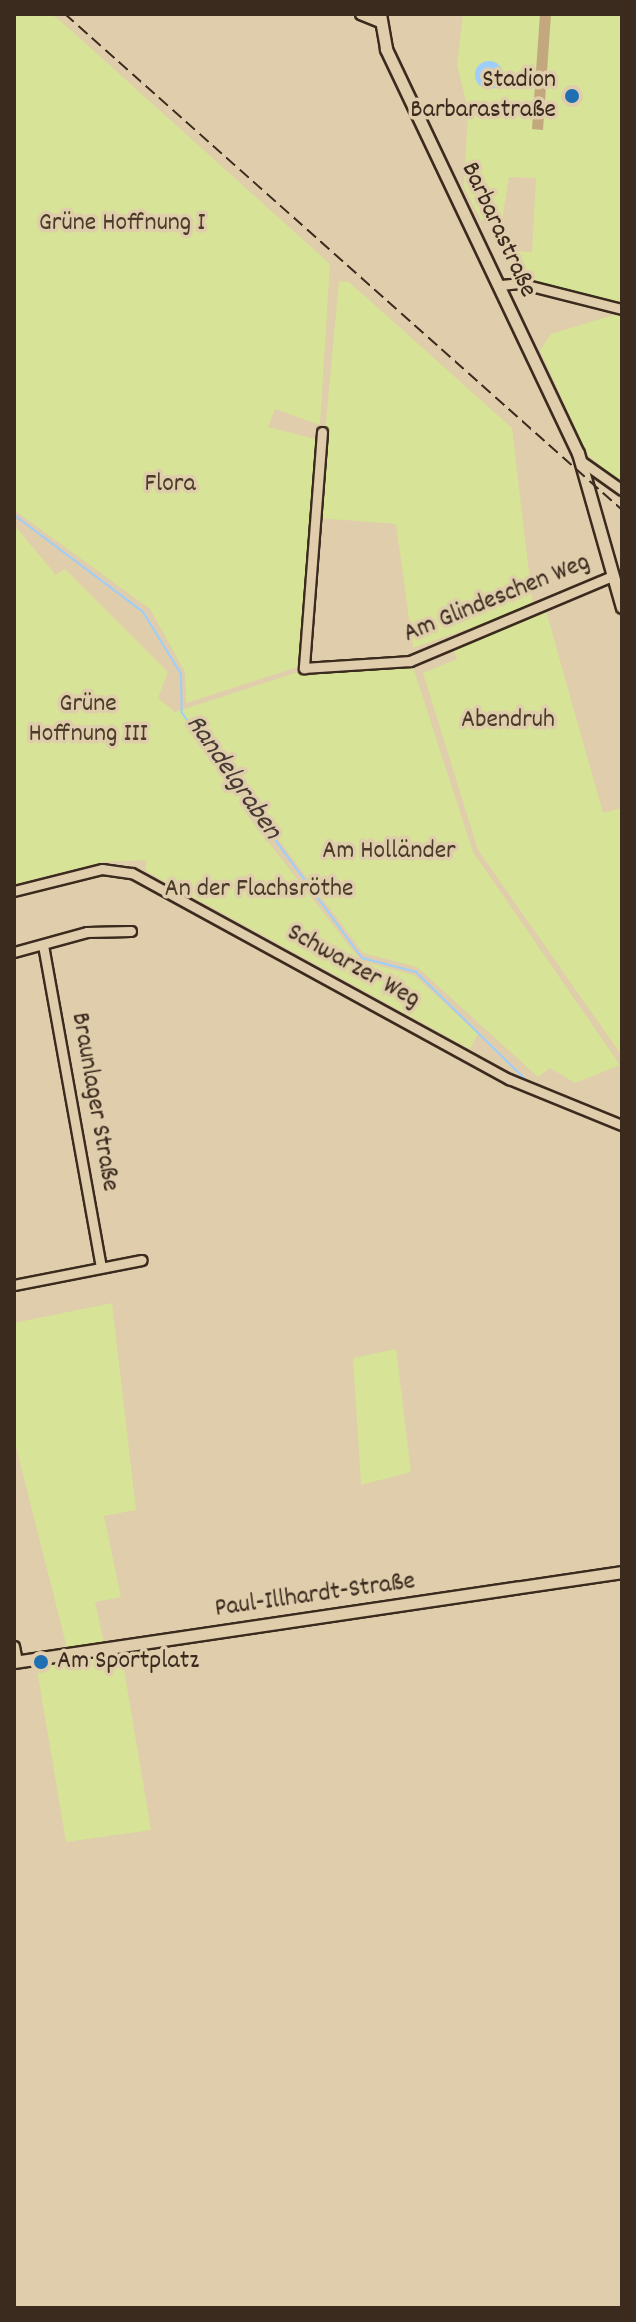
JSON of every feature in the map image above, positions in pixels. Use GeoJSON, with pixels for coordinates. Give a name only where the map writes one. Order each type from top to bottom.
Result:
{"type":"FeatureCollection","features":[{"type":"Feature","properties":{"kind":"street","name":"Barbarastraße"},"geometry":{"type":"LineString","coordinates":[[360,14],[380,18],[386,49],[501,285],[581,461],[622,607]]}},
{"type":"Feature","properties":{"kind":"street"},"geometry":{"type":"LineString","coordinates":[[501,285],[519,283],[622,309]]}},
{"type":"Feature","properties":{"kind":"street","name":"Am Glindeschen Weg"},"geometry":{"type":"LineString","coordinates":[[322,432],[304,668],[410,661],[612,576]]}},
{"type":"Feature","properties":{"kind":"street"},"geometry":{"type":"LineString","coordinates":[[581,461],[622,490]]}},
{"type":"Feature","properties":{"kind":"street","name":"Schwarzer Weg"},"geometry":{"type":"LineString","coordinates":[[14,891],[102,869],[132,873],[519,1083],[622,1125]]}},
{"type":"Feature","properties":{"kind":"street"},"geometry":{"type":"LineString","coordinates":[[14,952],[98,930],[131,931]]}},
{"type":"Feature","properties":{"kind":"street","name":"Braunlager Straße"},"geometry":{"type":"LineString","coordinates":[[43,945],[101,1267]]}},
{"type":"Feature","properties":{"kind":"street"},"geometry":{"type":"LineString","coordinates":[[14,1285],[142,1260]]}},
{"type":"Feature","properties":{"kind":"street","name":"Paul-Illhardt-Straße"},"geometry":{"type":"LineString","coordinates":[[16,1662],[622,1572]]}},
{"type":"Feature","properties":{"kind":"street"},"geometry":{"type":"LineString","coordinates":[[14,1646],[16,1662]]}},
{"type":"Feature","properties":{"kind":"green space"},"geometry":{"type":"Polygon","coordinates":[[[14,14],[51,14],[63,23],[330,264],[320,425],[275,409],[268,427],[319,440],[301,666],[186,703],[185,672],[150,609],[14,510],[14,14]]]}},
{"type":"Feature","properties":{"kind":"green space","name":"Stadion Barbarastraße"},"geometry":{"type":"Polygon","coordinates":[[[463,14],[622,14],[622,305],[515,278],[502,251],[532,252],[536,178],[509,177],[502,221],[481,220],[464,187],[468,109],[457,65],[463,14]]]}},
{"type":"Feature","properties":{"kind":"green space"},"geometry":{"type":"Polygon","coordinates":[[[339,281],[349,282],[512,428],[533,606],[413,648],[396,524],[317,518],[339,281]]]}},
{"type":"Feature","properties":{"kind":"green space"},"geometry":{"type":"Polygon","coordinates":[[[613,315],[622,316],[622,484],[588,455],[540,350],[551,334],[613,315]]]}},
{"type":"Feature","properties":{"kind":"green space"},"geometry":{"type":"Polygon","coordinates":[[[14,525],[56,575],[65,569],[168,672],[158,698],[175,712],[301,671],[412,664],[473,852],[620,1065],[575,1083],[550,1068],[538,1077],[417,967],[363,953],[258,812],[248,816],[361,961],[414,975],[478,1034],[470,1049],[146,871],[146,860],[103,862],[14,884],[14,525]]]}},
{"type":"Feature","properties":{"kind":"green space","name":"Abendruh"},"geometry":{"type":"Polygon","coordinates":[[[545,607],[603,813],[622,808],[622,1056],[478,850],[423,673],[457,659],[451,642],[545,607]]]}},
{"type":"Feature","properties":{"kind":"green space"},"geometry":{"type":"Polygon","coordinates":[[[112,1303],[136,1510],[104,1516],[121,1597],[95,1602],[104,1642],[67,1648],[14,1439],[14,1323],[112,1303]]]}},
{"type":"Feature","properties":{"kind":"green space"},"geometry":{"type":"Polygon","coordinates":[[[396,1349],[411,1472],[361,1485],[353,1358],[396,1349]]]}},
{"type":"Feature","properties":{"kind":"green space"},"geometry":{"type":"Polygon","coordinates":[[[121,1651],[151,1830],[66,1842],[36,1664],[121,1651]]]}},
{"type":"Feature","properties":{"kind":"water"},"geometry":{"type":"Polygon","coordinates":[[[489,61],[499,65],[503,75],[499,85],[489,89],[479,85],[475,75],[479,65],[489,61]]]}},
{"type":"Feature","properties":{"kind":"building"},"geometry":{"type":"Polygon","coordinates":[[[540,14],[551,14],[543,130],[532,129],[540,14]]]}},
{"type":"Feature","properties":{"kind":"waterway","name":"Randelgraben"},"geometry":{"type":"LineString","coordinates":[[14,515],[143,612],[181,674],[182,713],[362,958],[416,972],[529,1083]]}},
{"type":"Feature","properties":{"kind":"waterway","name":"Randelgraben"},"geometry":{"type":"LineString","coordinates":[[531,1093],[573,1110]]}},
{"type":"Feature","properties":{"kind":"waterway","name":"Randelgraben"},"geometry":{"type":"LineString","coordinates":[[601,1121],[622,1130]]}},
{"type":"Feature","properties":{"kind":"railway"},"geometry":{"type":"LineString","coordinates":[[65,14],[622,510]]}},
{"type":"Feature","properties":{"kind":"place","name":"Stadion Barbarastraße"},"geometry":{"type":"Point","coordinates":[572,96]}},
{"type":"Feature","properties":{"kind":"place","name":"Am Sportplatz"},"geometry":{"type":"Point","coordinates":[41,1662]}},
{"type":"Feature","properties":{"kind":"park label","name":"Grüne Hoffnung I"},"geometry":{"type":"Point","coordinates":[122,224]}},
{"type":"Feature","properties":{"kind":"park label","name":"Flora"},"geometry":{"type":"Point","coordinates":[170,485]}},
{"type":"Feature","properties":{"kind":"park label","name":"Grüne Hoffnung III"},"geometry":{"type":"Point","coordinates":[88,720]}},
{"type":"Feature","properties":{"kind":"park label","name":"Am Holländer"},"geometry":{"type":"Point","coordinates":[389,852]}},
{"type":"Feature","properties":{"kind":"park label","name":"An der Flachsröthe"},"geometry":{"type":"Point","coordinates":[259,890]}}]}
